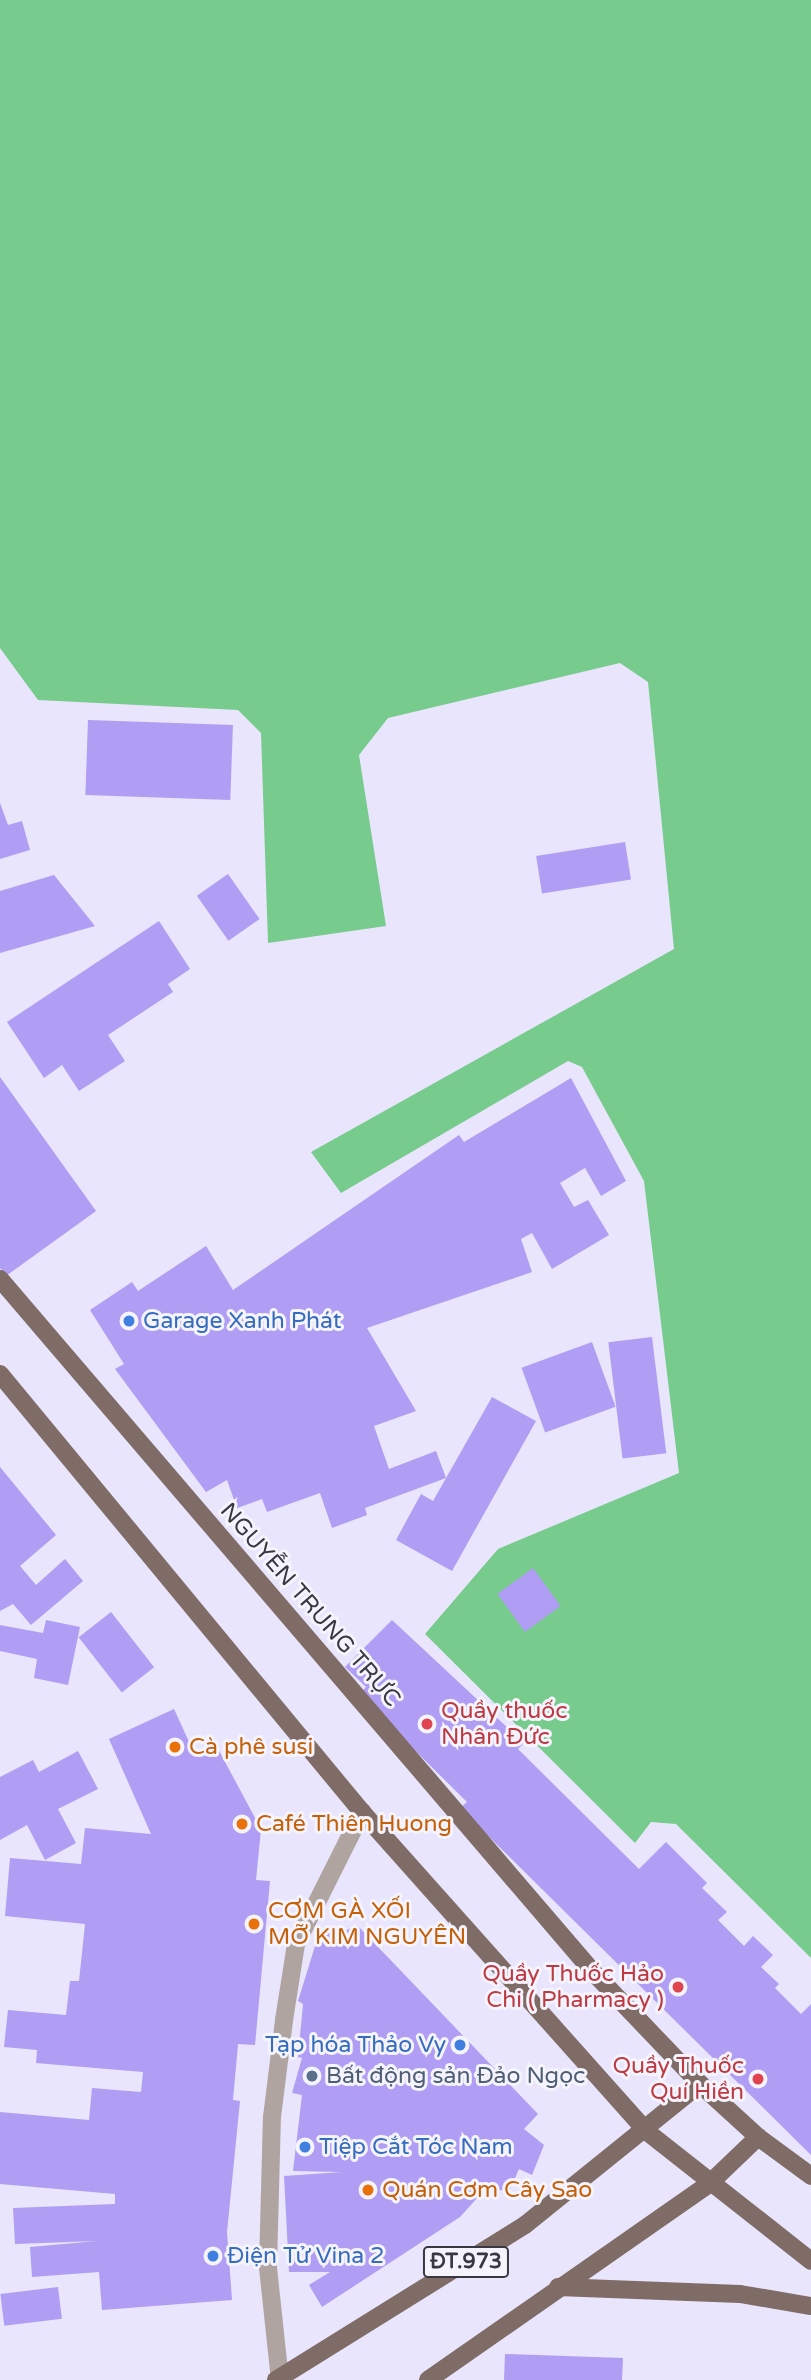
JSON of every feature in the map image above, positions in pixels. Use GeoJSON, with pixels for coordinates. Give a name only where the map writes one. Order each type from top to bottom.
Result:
{"type":"FeatureCollection","features":[{"type":"Feature","properties":{"kind":"main road","name":"NGUYỄN TRUNG TRỰC"},"geometry":{"type":"LineString","coordinates":[[0,1279],[593,1972],[700,2084],[758,2137],[811,2176]]}},
{"type":"Feature","properties":{"kind":"main road"},"geometry":{"type":"LineString","coordinates":[[0,1374],[362,1812],[646,2131],[709,2184],[811,2261]]}},
{"type":"Feature","properties":{"kind":"main road","name":"ĐT.973"},"geometry":{"type":"LineString","coordinates":[[279,2379],[525,2225],[646,2131],[700,2084]]}},
{"type":"Feature","properties":{"kind":"main road"},"geometry":{"type":"LineString","coordinates":[[428,2380],[709,2184],[758,2137]]}},
{"type":"Feature","properties":{"kind":"main road"},"geometry":{"type":"LineString","coordinates":[[558,2287],[740,2294],[811,2306]]}},
{"type":"Feature","properties":{"kind":"street"},"geometry":{"type":"LineString","coordinates":[[279,2379],[268,2267],[272,2117],[284,2020],[296,1944],[362,1812]]}},
{"type":"Feature","properties":{"kind":"green space"},"geometry":{"type":"Polygon","coordinates":[[[0,0],[811,0],[811,1958],[676,1824],[651,1822],[635,1843],[425,1634],[498,1549],[679,1473],[644,1181],[582,1067],[568,1061],[341,1193],[311,1152],[674,949],[648,682],[620,663],[388,718],[359,755],[386,926],[268,943],[261,733],[238,710],[38,700],[0,648],[0,0]]]}},
{"type":"Feature","properties":{"kind":"building"},"geometry":{"type":"Polygon","coordinates":[[[88,720],[233,725],[230,800],[85,795],[88,720]]]}},
{"type":"Feature","properties":{"kind":"building"},"geometry":{"type":"Polygon","coordinates":[[[0,803],[8,825],[22,821],[30,850],[0,859],[0,803]]]}},
{"type":"Feature","properties":{"kind":"building"},"geometry":{"type":"Polygon","coordinates":[[[625,842],[631,880],[542,894],[536,856],[625,842]]]}},
{"type":"Feature","properties":{"kind":"building"},"geometry":{"type":"Polygon","coordinates":[[[228,874],[260,919],[228,941],[197,896],[228,874]]]}},
{"type":"Feature","properties":{"kind":"building"},"geometry":{"type":"Polygon","coordinates":[[[54,875],[95,926],[0,953],[0,891],[54,875]]]}},
{"type":"Feature","properties":{"kind":"building"},"geometry":{"type":"Polygon","coordinates":[[[159,921],[190,969],[168,984],[173,992],[108,1035],[125,1061],[79,1091],[62,1065],[44,1078],[7,1022],[159,921]]]}},
{"type":"Feature","properties":{"kind":"building"},"geometry":{"type":"Polygon","coordinates":[[[0,1077],[96,1211],[6,1276],[0,1268],[0,1077]]]}},
{"type":"Feature","properties":{"kind":"building"},"geometry":{"type":"Polygon","coordinates":[[[571,1078],[626,1181],[601,1196],[585,1168],[560,1183],[574,1207],[588,1200],[609,1235],[552,1269],[532,1233],[521,1239],[532,1272],[367,1328],[416,1411],[374,1426],[389,1469],[436,1451],[446,1478],[365,1508],[367,1515],[332,1528],[320,1493],[267,1512],[262,1499],[237,1508],[227,1480],[206,1492],[115,1369],[124,1364],[90,1310],[132,1282],[138,1291],[206,1246],[233,1290],[459,1135],[464,1142],[571,1078]]]}},
{"type":"Feature","properties":{"kind":"building"},"geometry":{"type":"Polygon","coordinates":[[[652,1337],[666,1453],[623,1458],[608,1342],[652,1337]]]}},
{"type":"Feature","properties":{"kind":"building"},"geometry":{"type":"Polygon","coordinates":[[[592,1342],[616,1407],[545,1432],[522,1368],[592,1342]]]}},
{"type":"Feature","properties":{"kind":"building"},"geometry":{"type":"Polygon","coordinates":[[[492,1397],[536,1421],[452,1571],[396,1540],[421,1494],[433,1501],[492,1397]]]}},
{"type":"Feature","properties":{"kind":"building"},"geometry":{"type":"Polygon","coordinates":[[[0,1467],[56,1535],[20,1566],[36,1585],[65,1559],[83,1581],[31,1625],[13,1604],[0,1611],[0,1467]]]}},
{"type":"Feature","properties":{"kind":"building"},"geometry":{"type":"Polygon","coordinates":[[[533,1568],[561,1606],[525,1632],[497,1594],[533,1568]]]}},
{"type":"Feature","properties":{"kind":"building"},"geometry":{"type":"Polygon","coordinates":[[[111,1612],[154,1667],[122,1692],[79,1637],[111,1612]]]}},
{"type":"Feature","properties":{"kind":"building"},"geometry":{"type":"Polygon","coordinates":[[[46,1620],[80,1627],[68,1685],[34,1678],[37,1659],[0,1651],[0,1625],[43,1633],[46,1620]]]}},
{"type":"Feature","properties":{"kind":"building"},"geometry":{"type":"Polygon","coordinates":[[[392,1620],[524,1743],[518,1749],[639,1869],[666,1842],[707,1883],[702,1888],[727,1912],[718,1920],[744,1946],[753,1936],[773,1955],[761,1967],[779,1984],[775,1988],[801,2014],[811,2004],[811,2155],[460,1808],[467,1802],[359,1695],[366,1687],[345,1667],[392,1620]]]}},
{"type":"Feature","properties":{"kind":"building"},"geometry":{"type":"Polygon","coordinates":[[[174,1709],[195,1755],[216,1745],[261,1829],[256,1880],[270,1881],[255,2045],[238,2044],[233,2100],[240,2101],[227,2232],[232,2300],[102,2310],[99,2272],[32,2277],[30,2247],[97,2241],[15,2244],[13,2208],[115,2204],[115,2194],[0,2184],[0,2112],[89,2120],[92,2088],[141,2092],[143,2072],[36,2063],[37,2050],[4,2047],[8,2010],[66,2015],[70,1981],[79,1981],[85,1924],[5,1916],[10,1858],[81,1864],[85,1828],[151,1834],[109,1739],[174,1709]]]}},
{"type":"Feature","properties":{"kind":"building"},"geometry":{"type":"Polygon","coordinates":[[[78,1751],[98,1789],[58,1809],[76,1843],[45,1860],[27,1825],[0,1840],[0,1777],[33,1760],[39,1772],[78,1751]]]}},
{"type":"Feature","properties":{"kind":"building"},"geometry":{"type":"Polygon","coordinates":[[[357,1925],[538,2114],[524,2129],[544,2145],[532,2175],[519,2169],[509,2192],[478,2185],[479,2196],[460,2217],[322,2307],[309,2285],[330,2272],[289,2272],[284,2176],[342,2172],[293,2171],[302,2095],[292,2093],[302,2058],[298,2057],[303,2004],[298,2001],[320,1930],[341,1933],[357,1925]]]}},
{"type":"Feature","properties":{"kind":"building"},"geometry":{"type":"Polygon","coordinates":[[[58,2287],[62,2319],[4,2326],[0,2294],[58,2287]]]}},
{"type":"Feature","properties":{"kind":"building"},"geometry":{"type":"Polygon","coordinates":[[[505,2354],[623,2358],[622,2380],[504,2380],[505,2354]]]}},
{"type":"Feature","properties":{"kind":"place","name":"Garage Xanh Phát"},"geometry":{"type":"Point","coordinates":[129,1321]}},
{"type":"Feature","properties":{"kind":"place","name":"Quầy thuốc Nhân Đức"},"geometry":{"type":"Point","coordinates":[427,1724]}},
{"type":"Feature","properties":{"kind":"place","name":"Cà phê susi"},"geometry":{"type":"Point","coordinates":[175,1747]}},
{"type":"Feature","properties":{"kind":"place","name":"Café Thiên Huong"},"geometry":{"type":"Point","coordinates":[242,1824]}},
{"type":"Feature","properties":{"kind":"place","name":"CƠM GÀ XỐI MỠ KIM NGUYÊN"},"geometry":{"type":"Point","coordinates":[254,1924]}},
{"type":"Feature","properties":{"kind":"place","name":"Quầy Thuốc Hảo Chi ( Pharmacy )"},"geometry":{"type":"Point","coordinates":[678,1987]}},
{"type":"Feature","properties":{"kind":"place","name":"Tạp hóa Thảo Vy"},"geometry":{"type":"Point","coordinates":[460,2045]}},
{"type":"Feature","properties":{"kind":"place","name":"Bất động sản Đảo Ngọc"},"geometry":{"type":"Point","coordinates":[312,2076]}},
{"type":"Feature","properties":{"kind":"place","name":"Quầy Thuốc Quí Hiền"},"geometry":{"type":"Point","coordinates":[758,2079]}},
{"type":"Feature","properties":{"kind":"place","name":"Tiệp Cắt Tóc Nam"},"geometry":{"type":"Point","coordinates":[305,2147]}},
{"type":"Feature","properties":{"kind":"place","name":"Quán Cơm Cây Sao"},"geometry":{"type":"Point","coordinates":[368,2190]}},
{"type":"Feature","properties":{"kind":"place","name":"Điện Tử Vina 2"},"geometry":{"type":"Point","coordinates":[213,2256]}}]}
